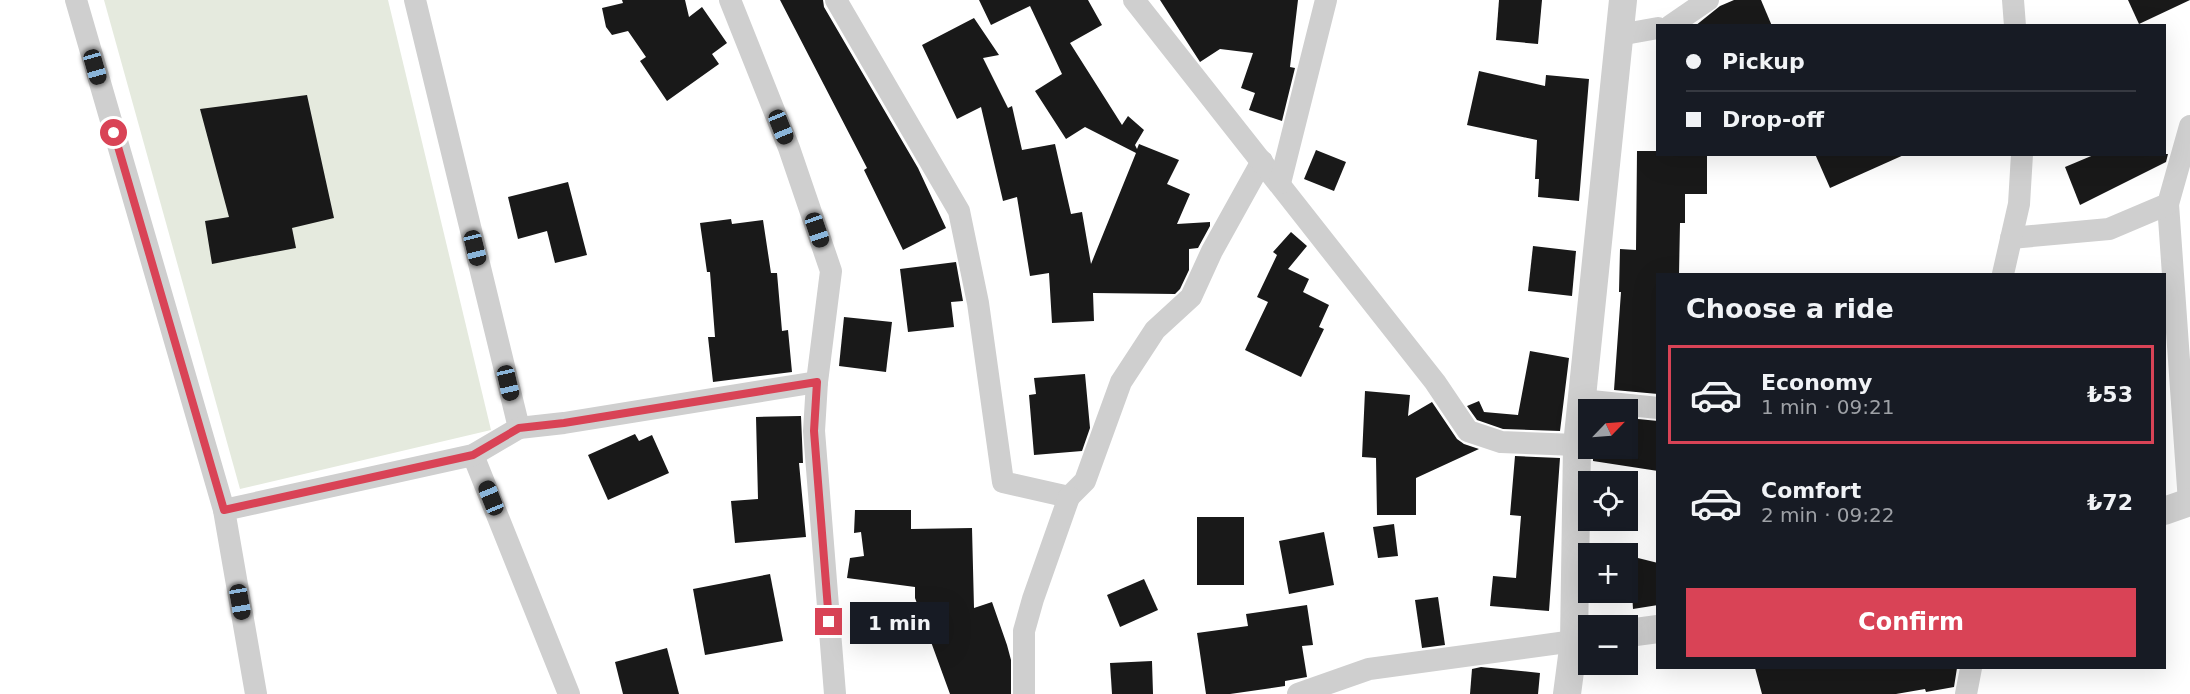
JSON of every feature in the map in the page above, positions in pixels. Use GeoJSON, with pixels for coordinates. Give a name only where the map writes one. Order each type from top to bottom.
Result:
{"type":"FeatureCollection","features":[{"type":"Feature","properties":{"kind":"street"},"geometry":{"type":"LineString","coordinates":[[76,0],[224,510],[256,694]]}},
{"type":"Feature","properties":{"kind":"street"},"geometry":{"type":"LineString","coordinates":[[415,0],[519,428]]}},
{"type":"Feature","properties":{"kind":"street"},"geometry":{"type":"LineString","coordinates":[[730,0],[789,148],[831,271],[817,382],[814,431],[835,694]]}},
{"type":"Feature","properties":{"kind":"street"},"geometry":{"type":"LineString","coordinates":[[836,0],[959,211],[978,303],[1003,482],[1069,497]]}},
{"type":"Feature","properties":{"kind":"street"},"geometry":{"type":"LineString","coordinates":[[1134,0],[1435,382],[1468,431],[1501,442],[1577,445]]}},
{"type":"Feature","properties":{"kind":"street"},"geometry":{"type":"LineString","coordinates":[[1280,183],[1326,0]]}},
{"type":"Feature","properties":{"kind":"street"},"geometry":{"type":"LineString","coordinates":[[1582,399],[1623,0]]}},
{"type":"Feature","properties":{"kind":"street"},"geometry":{"type":"LineString","coordinates":[[1673,24],[1708,0]]}},
{"type":"Feature","properties":{"kind":"street"},"geometry":{"type":"LineString","coordinates":[[2013,0],[2015,24]]}},
{"type":"Feature","properties":{"kind":"street"},"geometry":{"type":"LineString","coordinates":[[1619,35],[1656,28]]}},
{"type":"Feature","properties":{"kind":"street"},"geometry":{"type":"LineString","coordinates":[[2181,505],[2168,204],[2190,126]]}},
{"type":"Feature","properties":{"kind":"street"},"geometry":{"type":"LineString","coordinates":[[2003,273],[2019,204],[2022,156]]}},
{"type":"Feature","properties":{"kind":"street"},"geometry":{"type":"LineString","coordinates":[[1024,694],[1024,631],[1069,497],[1085,481],[1121,382],[1155,330],[1191,297],[1212,251],[1262,161]]}},
{"type":"Feature","properties":{"kind":"street"},"geometry":{"type":"LineString","coordinates":[[2012,238],[2109,229],[2168,204]]}},
{"type":"Feature","properties":{"kind":"street"},"geometry":{"type":"LineString","coordinates":[[224,510],[473,455],[519,428],[564,423],[817,382]]}},
{"type":"Feature","properties":{"kind":"street"},"geometry":{"type":"LineString","coordinates":[[1638,406],[1656,408]]}},
{"type":"Feature","properties":{"kind":"street"},"geometry":{"type":"LineString","coordinates":[[1578,436],[1580,615]]}},
{"type":"Feature","properties":{"kind":"street"},"geometry":{"type":"LineString","coordinates":[[473,455],[569,694]]}},
{"type":"Feature","properties":{"kind":"street"},"geometry":{"type":"LineString","coordinates":[[1638,632],[1656,629]]}},
{"type":"Feature","properties":{"kind":"street"},"geometry":{"type":"LineString","coordinates":[[1298,694],[1370,669],[1578,640]]}},
{"type":"Feature","properties":{"kind":"street"},"geometry":{"type":"LineString","coordinates":[[1567,694],[1578,652]]}},
{"type":"Feature","properties":{"kind":"street"},"geometry":{"type":"LineString","coordinates":[[1966,694],[1971,669]]}},
{"type":"Feature","properties":{"kind":"shaded area"},"geometry":{"type":"Polygon","coordinates":[[[104,0],[388,0],[491,430],[240,489],[104,0]]]}},
{"type":"Feature","properties":{"kind":"building"},"geometry":{"type":"Polygon","coordinates":[[[622,0],[685,0],[689,17],[702,7],[727,43],[712,54],[719,64],[667,101],[640,61],[646,57],[628,31],[612,35],[606,27],[602,8],[623,3],[622,0]]]}},
{"type":"Feature","properties":{"kind":"building"},"geometry":{"type":"Polygon","coordinates":[[[780,0],[823,0],[824,7],[918,168],[946,228],[903,250],[864,170],[867,168],[780,0]]]}},
{"type":"Feature","properties":{"kind":"building"},"geometry":{"type":"Polygon","coordinates":[[[979,0],[1088,0],[1102,25],[1070,43],[1122,125],[1128,116],[1144,130],[1135,145],[1137,149],[1139,144],[1179,160],[1167,184],[1190,194],[1177,224],[1210,222],[1198,248],[1189,249],[1189,270],[1175,294],[1093,293],[1094,321],[1052,323],[1049,273],[1030,276],[1017,197],[1003,201],[981,107],[957,119],[922,45],[974,18],[999,55],[983,58],[1008,108],[1012,106],[1022,150],[1055,144],[1071,214],[1082,212],[1091,264],[1136,153],[1085,127],[1066,139],[1035,91],[1062,74],[1030,6],[991,25],[979,0]]]}},
{"type":"Feature","properties":{"kind":"building"},"geometry":{"type":"Polygon","coordinates":[[[1160,0],[1298,0],[1290,67],[1295,68],[1282,121],[1249,110],[1255,93],[1241,88],[1253,53],[1220,49],[1200,62],[1160,0]]]}},
{"type":"Feature","properties":{"kind":"building"},"geometry":{"type":"Polygon","coordinates":[[[1499,0],[1542,0],[1538,44],[1496,40],[1499,0]]]}},
{"type":"Feature","properties":{"kind":"building"},"geometry":{"type":"Polygon","coordinates":[[[1734,0],[1761,0],[1771,24],[1698,24],[1720,6],[1734,0]]]}},
{"type":"Feature","properties":{"kind":"building"},"geometry":{"type":"Polygon","coordinates":[[[2128,0],[2190,0],[2139,24],[2128,0]]]}},
{"type":"Feature","properties":{"kind":"building"},"geometry":{"type":"Polygon","coordinates":[[[1479,71],[1545,86],[1546,75],[1589,79],[1579,201],[1538,197],[1539,179],[1535,179],[1537,140],[1467,125],[1479,71]]]}},
{"type":"Feature","properties":{"kind":"building"},"geometry":{"type":"Polygon","coordinates":[[[307,95],[334,218],[292,228],[296,248],[212,264],[205,221],[229,217],[200,109],[307,95]]]}},
{"type":"Feature","properties":{"kind":"building"},"geometry":{"type":"Polygon","coordinates":[[[1316,150],[1346,162],[1334,191],[1304,179],[1316,150]]]}},
{"type":"Feature","properties":{"kind":"building"},"geometry":{"type":"Polygon","coordinates":[[[1637,151],[1656,151],[1656,156],[1707,156],[1707,194],[1685,194],[1685,223],[1680,223],[1679,273],[1656,273],[1656,394],[1614,390],[1621,292],[1619,292],[1620,249],[1636,250],[1637,151]]]}},
{"type":"Feature","properties":{"kind":"building"},"geometry":{"type":"Polygon","coordinates":[[[2168,154],[2166,162],[2080,205],[2065,167],[2091,156],[2166,156],[2168,154]]]}},
{"type":"Feature","properties":{"kind":"building"},"geometry":{"type":"Polygon","coordinates":[[[1816,156],[1902,156],[1830,188],[1816,156]]]}},
{"type":"Feature","properties":{"kind":"building"},"geometry":{"type":"Polygon","coordinates":[[[568,182],[587,255],[555,263],[547,231],[518,239],[508,197],[568,182]]]}},
{"type":"Feature","properties":{"kind":"building"},"geometry":{"type":"Polygon","coordinates":[[[731,219],[732,224],[763,220],[771,273],[777,273],[782,331],[788,330],[792,372],[713,382],[708,337],[715,337],[710,272],[707,272],[700,223],[731,219]]]}},
{"type":"Feature","properties":{"kind":"building"},"geometry":{"type":"Polygon","coordinates":[[[1291,232],[1307,246],[1288,269],[1309,279],[1303,292],[1329,305],[1319,327],[1324,329],[1301,377],[1245,350],[1268,302],[1257,297],[1277,255],[1273,252],[1291,232]]]}},
{"type":"Feature","properties":{"kind":"building"},"geometry":{"type":"Polygon","coordinates":[[[1533,246],[1576,251],[1572,296],[1528,291],[1533,246]]]}},
{"type":"Feature","properties":{"kind":"building"},"geometry":{"type":"Polygon","coordinates":[[[956,262],[963,301],[951,302],[954,327],[908,332],[900,269],[956,262]]]}},
{"type":"Feature","properties":{"kind":"building"},"geometry":{"type":"Polygon","coordinates":[[[844,317],[892,322],[886,372],[839,366],[844,317]]]}},
{"type":"Feature","properties":{"kind":"building"},"geometry":{"type":"Polygon","coordinates":[[[1530,351],[1569,358],[1560,431],[1503,429],[1477,420],[1467,406],[1479,401],[1484,412],[1518,415],[1530,351]]]}},
{"type":"Feature","properties":{"kind":"building"},"geometry":{"type":"Polygon","coordinates":[[[1085,374],[1090,428],[1082,451],[1034,455],[1029,395],[1036,394],[1034,378],[1085,374]]]}},
{"type":"Feature","properties":{"kind":"building"},"geometry":{"type":"Polygon","coordinates":[[[1365,391],[1410,395],[1408,416],[1432,402],[1457,439],[1479,449],[1416,478],[1416,515],[1377,515],[1376,458],[1362,457],[1365,391]]]}},
{"type":"Feature","properties":{"kind":"building"},"geometry":{"type":"Polygon","coordinates":[[[801,416],[803,463],[799,463],[806,537],[735,543],[731,501],[758,499],[756,417],[801,416]]]}},
{"type":"Feature","properties":{"kind":"building"},"geometry":{"type":"Polygon","coordinates":[[[1638,419],[1656,421],[1656,471],[1593,461],[1593,459],[1638,459],[1638,419]]]}},
{"type":"Feature","properties":{"kind":"building"},"geometry":{"type":"Polygon","coordinates":[[[635,434],[639,441],[652,435],[669,473],[608,500],[588,455],[635,434]]]}},
{"type":"Feature","properties":{"kind":"building"},"geometry":{"type":"Polygon","coordinates":[[[1515,456],[1560,458],[1549,611],[1490,606],[1493,576],[1516,578],[1521,516],[1510,515],[1515,456]]]}},
{"type":"Feature","properties":{"kind":"building"},"geometry":{"type":"Polygon","coordinates":[[[855,510],[911,510],[911,529],[972,528],[974,608],[992,602],[1011,660],[1011,694],[950,694],[915,598],[915,587],[847,578],[850,558],[864,556],[861,532],[854,533],[855,510]]]}},
{"type":"Feature","properties":{"kind":"building"},"geometry":{"type":"Polygon","coordinates":[[[1197,517],[1244,517],[1244,585],[1197,585],[1197,517]]]}},
{"type":"Feature","properties":{"kind":"building"},"geometry":{"type":"Polygon","coordinates":[[[1394,524],[1398,556],[1378,558],[1373,527],[1394,524]]]}},
{"type":"Feature","properties":{"kind":"building"},"geometry":{"type":"Polygon","coordinates":[[[1324,532],[1334,585],[1289,594],[1279,541],[1324,532]]]}},
{"type":"Feature","properties":{"kind":"building"},"geometry":{"type":"Polygon","coordinates":[[[1638,558],[1656,562],[1656,605],[1633,609],[1633,603],[1638,603],[1638,558]]]}},
{"type":"Feature","properties":{"kind":"building"},"geometry":{"type":"Polygon","coordinates":[[[770,574],[783,641],[705,655],[693,589],[770,574]]]}},
{"type":"Feature","properties":{"kind":"building"},"geometry":{"type":"Polygon","coordinates":[[[1144,579],[1158,610],[1120,627],[1107,595],[1144,579]]]}},
{"type":"Feature","properties":{"kind":"building"},"geometry":{"type":"Polygon","coordinates":[[[1438,597],[1445,645],[1422,648],[1415,600],[1438,597]]]}},
{"type":"Feature","properties":{"kind":"building"},"geometry":{"type":"Polygon","coordinates":[[[1307,605],[1313,645],[1302,646],[1307,677],[1285,681],[1285,686],[1230,694],[1206,694],[1197,633],[1248,626],[1246,614],[1307,605]]]}},
{"type":"Feature","properties":{"kind":"building"},"geometry":{"type":"Polygon","coordinates":[[[667,648],[679,694],[623,694],[615,662],[667,648]]]}},
{"type":"Feature","properties":{"kind":"building"},"geometry":{"type":"Polygon","coordinates":[[[1152,661],[1153,694],[1112,694],[1110,663],[1152,661]]]}},
{"type":"Feature","properties":{"kind":"building"},"geometry":{"type":"Polygon","coordinates":[[[1481,667],[1540,673],[1538,694],[1470,694],[1472,669],[1481,667]]]}},
{"type":"Feature","properties":{"kind":"building"},"geometry":{"type":"Polygon","coordinates":[[[1755,669],[1957,669],[1954,687],[1926,692],[1925,689],[1896,694],[1762,694],[1755,669]]]}},
{"type":"Feature","properties":{"kind":"route"},"geometry":{"type":"LineString","coordinates":[[114,133],[224,510],[473,455],[519,428],[564,423],[817,382],[814,431],[829,622]]}}]}
